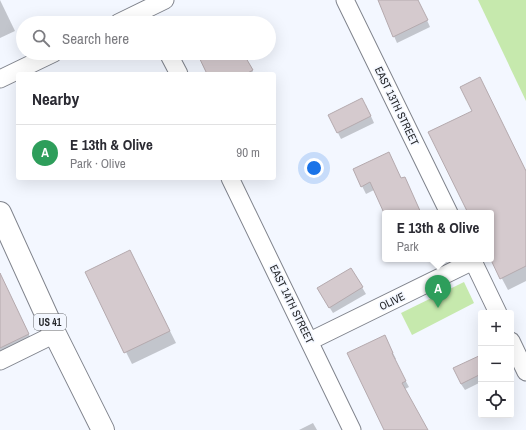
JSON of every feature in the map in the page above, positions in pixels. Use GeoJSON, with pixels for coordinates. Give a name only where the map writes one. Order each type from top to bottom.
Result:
{"type":"FeatureCollection","features":[{"type":"Feature","properties":{"kind":"main road","name":"US 41"},"geometry":{"type":"LineString","coordinates":[[0,213],[55,334],[103,430]]}},
{"type":"Feature","properties":{"kind":"street"},"geometry":{"type":"LineString","coordinates":[[135,16],[147,11],[165,0]]}},
{"type":"Feature","properties":{"kind":"street","name":"EAST 13TH STREET"},"geometry":{"type":"LineString","coordinates":[[345,0],[448,210]]}},
{"type":"Feature","properties":{"kind":"street"},"geometry":{"type":"LineString","coordinates":[[0,79],[39,60]]}},
{"type":"Feature","properties":{"kind":"street"},"geometry":{"type":"LineString","coordinates":[[172,60],[178,72]]}},
{"type":"Feature","properties":{"kind":"street","name":"EAST 14TH STREET"},"geometry":{"type":"LineString","coordinates":[[231,180],[352,430]]}},
{"type":"Feature","properties":{"kind":"street","name":"OLIVE"},"geometry":{"type":"LineString","coordinates":[[310,341],[468,262]]}},
{"type":"Feature","properties":{"kind":"street"},"geometry":{"type":"LineString","coordinates":[[473,262],[497,310]]}},
{"type":"Feature","properties":{"kind":"street"},"geometry":{"type":"LineString","coordinates":[[0,361],[55,334]]}},
{"type":"Feature","properties":{"kind":"street"},"geometry":{"type":"LineString","coordinates":[[513,346],[526,372]]}},
{"type":"Feature","properties":{"kind":"green space"},"geometry":{"type":"Polygon","coordinates":[[[478,0],[526,0],[526,101],[478,0]]]}},
{"type":"Feature","properties":{"kind":"green space"},"geometry":{"type":"Polygon","coordinates":[[[464,282],[474,303],[412,335],[401,313],[464,282]]]}},
{"type":"Feature","properties":{"kind":"building"},"geometry":{"type":"Polygon","coordinates":[[[378,0],[418,0],[428,20],[393,37],[378,0]]]}},
{"type":"Feature","properties":{"kind":"building"},"geometry":{"type":"Polygon","coordinates":[[[200,60],[247,60],[253,70],[250,72],[206,72],[200,60]]]}},
{"type":"Feature","properties":{"kind":"building"},"geometry":{"type":"Polygon","coordinates":[[[480,77],[526,171],[526,266],[500,279],[492,262],[494,262],[494,210],[467,210],[428,132],[472,111],[460,87],[480,77]]]}},
{"type":"Feature","properties":{"kind":"building"},"geometry":{"type":"Polygon","coordinates":[[[362,98],[371,116],[337,133],[328,115],[362,98]]]}},
{"type":"Feature","properties":{"kind":"building"},"geometry":{"type":"Polygon","coordinates":[[[389,152],[401,178],[405,177],[420,210],[383,210],[370,182],[361,187],[353,169],[389,152]]]}},
{"type":"Feature","properties":{"kind":"building"},"geometry":{"type":"Polygon","coordinates":[[[130,250],[170,331],[124,353],[85,272],[130,250]]]}},
{"type":"Feature","properties":{"kind":"building"},"geometry":{"type":"Polygon","coordinates":[[[351,268],[363,287],[329,308],[317,288],[351,268]]]}},
{"type":"Feature","properties":{"kind":"building"},"geometry":{"type":"Polygon","coordinates":[[[0,273],[29,334],[0,348],[0,273]]]}},
{"type":"Feature","properties":{"kind":"building"},"geometry":{"type":"Polygon","coordinates":[[[385,335],[406,381],[402,383],[428,430],[384,430],[347,353],[385,335]]]}},
{"type":"Feature","properties":{"kind":"building"},"geometry":{"type":"Polygon","coordinates":[[[478,356],[478,376],[461,384],[453,368],[478,356]]]}},
{"type":"Feature","properties":{"kind":"place","name":"E 13th & Olive"},"geometry":{"type":"Point","coordinates":[438,308]}}]}
